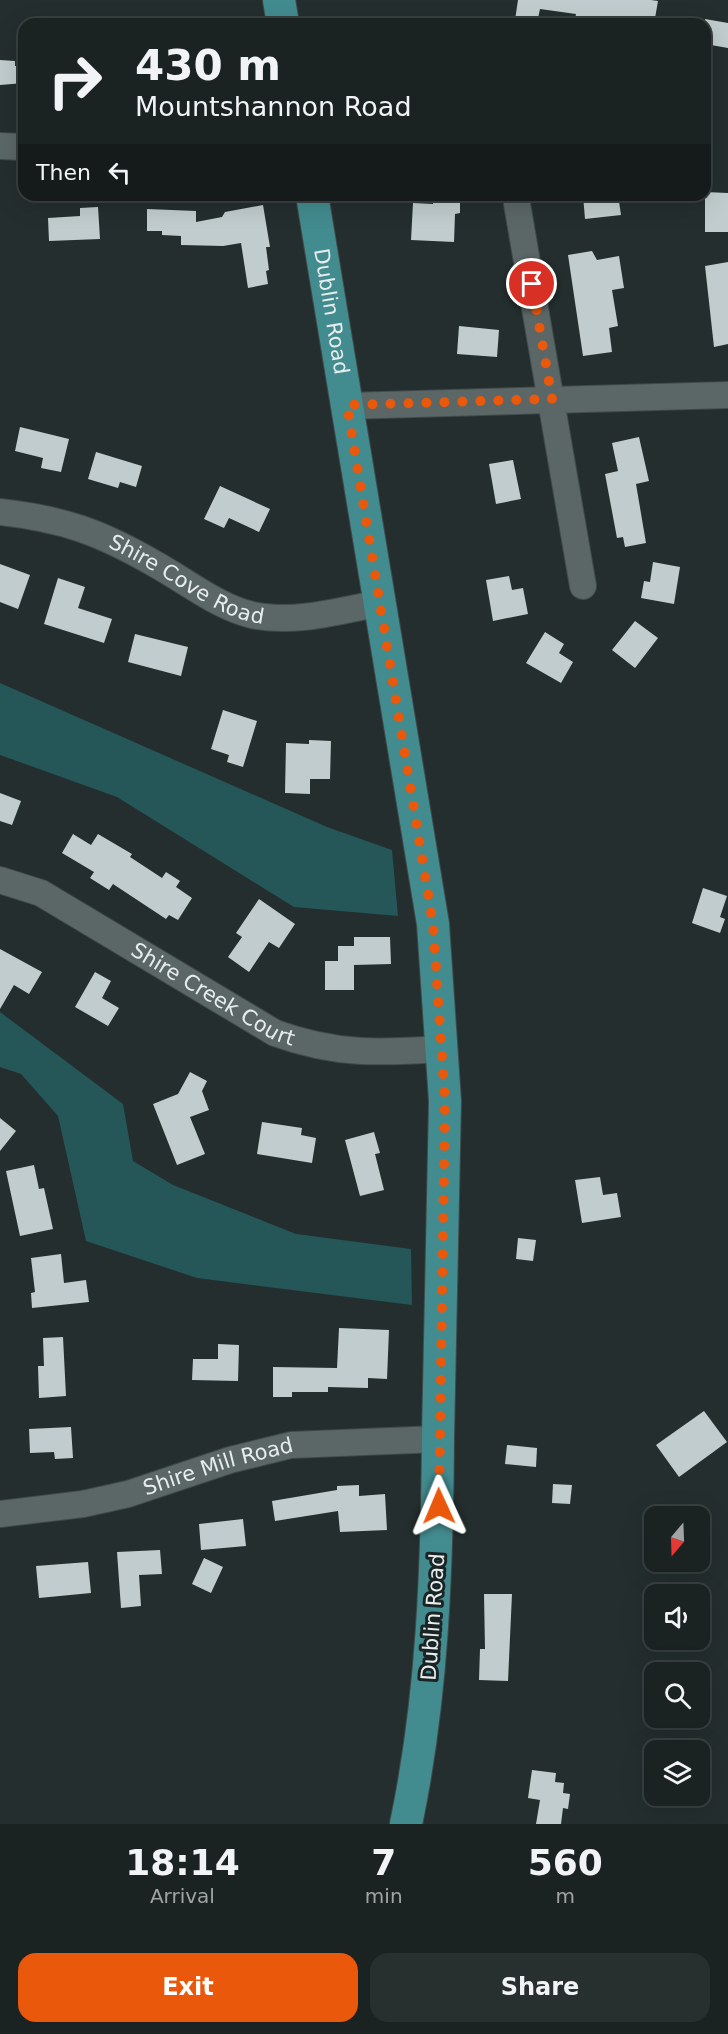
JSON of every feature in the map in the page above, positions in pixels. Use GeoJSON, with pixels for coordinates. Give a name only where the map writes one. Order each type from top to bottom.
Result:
{"type":"FeatureCollection","features":[{"type":"Feature","properties":{"kind":"main road"},"geometry":{"type":"LineString","coordinates":[[279,0],[282,18]]}},
{"type":"Feature","properties":{"kind":"main road","name":"Dublin Road"},"geometry":{"type":"LineString","coordinates":[[313,201],[433,924],[443,1049],[445,1101],[438,1439],[439,1506],[434,1630],[420,1754],[406,1824]]}},
{"type":"Feature","properties":{"kind":"street"},"geometry":{"type":"LineString","coordinates":[[0,146],[18,147]]}},
{"type":"Feature","properties":{"kind":"street"},"geometry":{"type":"LineString","coordinates":[[517,204],[583,586]]}},
{"type":"Feature","properties":{"kind":"street"},"geometry":{"type":"LineString","coordinates":[[347,405],[684,398],[728,395]]}},
{"type":"Feature","properties":{"kind":"street","name":"Shire Cove Road"},"geometry":{"type":"LineString","coordinates":[[0,512],[47,518],[76,525],[152,561],[226,605],[251,614],[275,618],[306,617],[380,603]]}},
{"type":"Feature","properties":{"kind":"street","name":"Shire Creek Court"},"geometry":{"type":"LineString","coordinates":[[0,880],[41,893],[275,1033],[311,1046],[342,1050],[386,1053],[443,1049]]}},
{"type":"Feature","properties":{"kind":"street","name":"Shire Mill Road"},"geometry":{"type":"LineString","coordinates":[[0,1514],[83,1504],[128,1494],[230,1460],[291,1445],[438,1439]]}},
{"type":"Feature","properties":{"kind":"shaded area"},"geometry":{"type":"Polygon","coordinates":[[[0,683],[327,827],[392,850],[398,916],[294,907],[117,797],[0,755],[0,683]]]}},
{"type":"Feature","properties":{"kind":"shaded area"},"geometry":{"type":"Polygon","coordinates":[[[0,1012],[123,1104],[133,1161],[173,1185],[296,1234],[411,1249],[412,1305],[197,1278],[86,1241],[58,1116],[21,1074],[0,1067],[0,1012]]]}},
{"type":"Feature","properties":{"kind":"building"},"geometry":{"type":"Polygon","coordinates":[[[518,0],[658,1],[655,18],[575,18],[576,14],[540,9],[538,18],[515,18],[518,0]]]}},
{"type":"Feature","properties":{"kind":"building"},"geometry":{"type":"Polygon","coordinates":[[[711,20],[728,23],[728,48],[711,45],[711,20]]]}},
{"type":"Feature","properties":{"kind":"building"},"geometry":{"type":"Polygon","coordinates":[[[0,60],[15,61],[15,66],[18,66],[18,84],[0,85],[0,60]]]}},
{"type":"Feature","properties":{"kind":"building"},"geometry":{"type":"Polygon","coordinates":[[[711,192],[728,193],[728,232],[705,232],[705,201],[711,201],[711,192]]]}},
{"type":"Feature","properties":{"kind":"building"},"geometry":{"type":"Polygon","coordinates":[[[433,201],[460,201],[460,213],[455,214],[454,242],[411,240],[413,203],[433,204],[433,201]]]}},
{"type":"Feature","properties":{"kind":"building"},"geometry":{"type":"Polygon","coordinates":[[[584,201],[619,201],[621,215],[585,219],[584,201]]]}},
{"type":"Feature","properties":{"kind":"building"},"geometry":{"type":"Polygon","coordinates":[[[263,205],[270,247],[266,247],[268,284],[248,288],[241,243],[223,246],[181,245],[181,236],[162,235],[162,231],[147,231],[147,209],[196,211],[196,222],[222,217],[225,212],[263,205]]]}},
{"type":"Feature","properties":{"kind":"building"},"geometry":{"type":"Polygon","coordinates":[[[98,207],[100,239],[49,241],[48,218],[80,216],[80,208],[98,207]]]}},
{"type":"Feature","properties":{"kind":"building"},"geometry":{"type":"Polygon","coordinates":[[[592,251],[597,260],[619,256],[624,288],[612,290],[618,326],[609,328],[612,352],[583,356],[568,255],[592,251]]]}},
{"type":"Feature","properties":{"kind":"building"},"geometry":{"type":"Polygon","coordinates":[[[728,262],[728,344],[714,347],[705,266],[728,262]]]}},
{"type":"Feature","properties":{"kind":"building"},"geometry":{"type":"Polygon","coordinates":[[[459,326],[499,330],[497,357],[457,354],[459,326]]]}},
{"type":"Feature","properties":{"kind":"building"},"geometry":{"type":"Polygon","coordinates":[[[20,427],[69,439],[61,472],[41,468],[43,458],[15,451],[20,427]]]}},
{"type":"Feature","properties":{"kind":"building"},"geometry":{"type":"Polygon","coordinates":[[[639,437],[649,481],[636,484],[646,543],[625,547],[623,537],[617,538],[605,474],[618,471],[612,443],[639,437]]]}},
{"type":"Feature","properties":{"kind":"building"},"geometry":{"type":"Polygon","coordinates":[[[96,452],[142,466],[136,487],[120,482],[118,488],[88,479],[96,452]]]}},
{"type":"Feature","properties":{"kind":"building"},"geometry":{"type":"Polygon","coordinates":[[[513,460],[521,499],[496,504],[489,464],[513,460]]]}},
{"type":"Feature","properties":{"kind":"building"},"geometry":{"type":"Polygon","coordinates":[[[220,486],[270,509],[259,532],[229,518],[224,528],[204,519],[220,486]]]}},
{"type":"Feature","properties":{"kind":"building"},"geometry":{"type":"Polygon","coordinates":[[[653,562],[680,567],[674,604],[641,598],[644,581],[650,582],[653,562]]]}},
{"type":"Feature","properties":{"kind":"building"},"geometry":{"type":"Polygon","coordinates":[[[0,564],[30,575],[18,609],[0,602],[0,564]]]}},
{"type":"Feature","properties":{"kind":"building"},"geometry":{"type":"Polygon","coordinates":[[[509,576],[512,590],[523,588],[528,614],[493,621],[486,580],[509,576]]]}},
{"type":"Feature","properties":{"kind":"building"},"geometry":{"type":"Polygon","coordinates":[[[58,578],[85,587],[78,608],[112,619],[104,643],[44,624],[58,578]]]}},
{"type":"Feature","properties":{"kind":"building"},"geometry":{"type":"Polygon","coordinates":[[[635,621],[658,638],[635,668],[612,650],[635,621]]]}},
{"type":"Feature","properties":{"kind":"building"},"geometry":{"type":"Polygon","coordinates":[[[545,632],[564,644],[559,653],[573,662],[561,683],[526,663],[545,632]]]}},
{"type":"Feature","properties":{"kind":"building"},"geometry":{"type":"Polygon","coordinates":[[[135,634],[188,647],[181,676],[128,662],[135,634]]]}},
{"type":"Feature","properties":{"kind":"building"},"geometry":{"type":"Polygon","coordinates":[[[223,710],[257,721],[243,767],[227,762],[229,755],[211,749],[223,710]]]}},
{"type":"Feature","properties":{"kind":"building"},"geometry":{"type":"Polygon","coordinates":[[[309,740],[331,741],[330,779],[310,779],[310,794],[285,793],[286,743],[309,744],[309,740]]]}},
{"type":"Feature","properties":{"kind":"building"},"geometry":{"type":"Polygon","coordinates":[[[0,793],[21,801],[12,825],[0,821],[0,793]]]}},
{"type":"Feature","properties":{"kind":"building"},"geometry":{"type":"Polygon","coordinates":[[[73,834],[91,845],[98,834],[132,854],[130,857],[162,878],[166,872],[180,881],[176,887],[192,898],[178,920],[169,915],[166,919],[113,884],[109,890],[90,878],[94,872],[62,853],[73,834]]]}},
{"type":"Feature","properties":{"kind":"building"},"geometry":{"type":"Polygon","coordinates":[[[703,888],[727,896],[720,917],[725,919],[720,933],[692,923],[703,888]]]}},
{"type":"Feature","properties":{"kind":"building"},"geometry":{"type":"Polygon","coordinates":[[[259,899],[295,924],[279,948],[269,942],[249,972],[228,957],[242,937],[236,933],[259,899]]]}},
{"type":"Feature","properties":{"kind":"building"},"geometry":{"type":"Polygon","coordinates":[[[354,937],[390,937],[391,964],[354,965],[354,990],[325,990],[325,961],[338,961],[338,946],[354,946],[354,937]]]}},
{"type":"Feature","properties":{"kind":"building"},"geometry":{"type":"Polygon","coordinates":[[[0,949],[42,972],[29,994],[14,985],[0,1009],[0,949]]]}},
{"type":"Feature","properties":{"kind":"building"},"geometry":{"type":"Polygon","coordinates":[[[95,972],[111,981],[102,998],[119,1008],[108,1026],[75,1007],[95,972]]]}},
{"type":"Feature","properties":{"kind":"building"},"geometry":{"type":"Polygon","coordinates":[[[190,1072],[207,1081],[202,1091],[209,1110],[190,1117],[205,1154],[177,1165],[153,1104],[178,1094],[190,1072]]]}},
{"type":"Feature","properties":{"kind":"building"},"geometry":{"type":"Polygon","coordinates":[[[0,1118],[16,1131],[0,1151],[0,1118]]]}},
{"type":"Feature","properties":{"kind":"building"},"geometry":{"type":"Polygon","coordinates":[[[262,1122],[302,1128],[301,1135],[316,1138],[312,1163],[257,1154],[262,1122]]]}},
{"type":"Feature","properties":{"kind":"building"},"geometry":{"type":"Polygon","coordinates":[[[374,1132],[380,1153],[375,1154],[384,1190],[360,1196],[345,1140],[374,1132]]]}},
{"type":"Feature","properties":{"kind":"building"},"geometry":{"type":"Polygon","coordinates":[[[34,1165],[39,1189],[44,1188],[53,1229],[20,1236],[6,1171],[34,1165]]]}},
{"type":"Feature","properties":{"kind":"building"},"geometry":{"type":"Polygon","coordinates":[[[600,1177],[603,1195],[617,1193],[621,1217],[582,1223],[575,1180],[600,1177]]]}},
{"type":"Feature","properties":{"kind":"building"},"geometry":{"type":"Polygon","coordinates":[[[518,1238],[536,1240],[533,1261],[516,1259],[518,1238]]]}},
{"type":"Feature","properties":{"kind":"building"},"geometry":{"type":"Polygon","coordinates":[[[61,1254],[64,1283],[86,1280],[89,1302],[32,1308],[31,1293],[35,1292],[31,1258],[61,1254]]]}},
{"type":"Feature","properties":{"kind":"building"},"geometry":{"type":"Polygon","coordinates":[[[339,1328],[389,1330],[387,1379],[368,1378],[368,1388],[328,1387],[328,1392],[292,1392],[292,1397],[273,1397],[273,1367],[337,1368],[339,1328]]]}},
{"type":"Feature","properties":{"kind":"building"},"geometry":{"type":"Polygon","coordinates":[[[63,1337],[66,1396],[39,1398],[38,1366],[44,1366],[43,1338],[63,1337]]]}},
{"type":"Feature","properties":{"kind":"building"},"geometry":{"type":"Polygon","coordinates":[[[218,1344],[239,1345],[238,1381],[192,1380],[193,1359],[218,1359],[218,1344]]]}},
{"type":"Feature","properties":{"kind":"building"},"geometry":{"type":"Polygon","coordinates":[[[704,1411],[727,1442],[679,1477],[656,1445],[704,1411]]]}},
{"type":"Feature","properties":{"kind":"building"},"geometry":{"type":"Polygon","coordinates":[[[71,1427],[73,1458],[55,1459],[54,1452],[30,1453],[29,1429],[71,1427]]]}},
{"type":"Feature","properties":{"kind":"building"},"geometry":{"type":"Polygon","coordinates":[[[507,1445],[537,1448],[536,1467],[505,1464],[507,1445]]]}},
{"type":"Feature","properties":{"kind":"building"},"geometry":{"type":"Polygon","coordinates":[[[553,1484],[572,1485],[570,1504],[552,1503],[553,1484]]]}},
{"type":"Feature","properties":{"kind":"building"},"geometry":{"type":"Polygon","coordinates":[[[359,1485],[359,1496],[385,1494],[387,1530],[340,1532],[338,1511],[275,1521],[272,1501],[337,1490],[337,1486],[359,1485]]]}},
{"type":"Feature","properties":{"kind":"building"},"geometry":{"type":"Polygon","coordinates":[[[243,1519],[246,1546],[201,1550],[199,1524],[243,1519]]]}},
{"type":"Feature","properties":{"kind":"building"},"geometry":{"type":"Polygon","coordinates":[[[160,1550],[162,1574],[139,1575],[141,1606],[121,1608],[117,1552],[160,1550]]]}},
{"type":"Feature","properties":{"kind":"building"},"geometry":{"type":"Polygon","coordinates":[[[204,1558],[223,1567],[211,1593],[192,1584],[204,1558]]]}},
{"type":"Feature","properties":{"kind":"building"},"geometry":{"type":"Polygon","coordinates":[[[88,1562],[91,1593],[39,1598],[36,1566],[88,1562]]]}},
{"type":"Feature","properties":{"kind":"building"},"geometry":{"type":"Polygon","coordinates":[[[484,1594],[512,1594],[508,1681],[479,1680],[480,1649],[485,1649],[484,1594]]]}},
{"type":"Feature","properties":{"kind":"building"},"geometry":{"type":"Polygon","coordinates":[[[532,1770],[556,1773],[555,1782],[564,1783],[563,1793],[570,1794],[568,1809],[563,1808],[561,1824],[536,1824],[540,1800],[528,1798],[532,1770]]]}},
{"type":"Feature","properties":{"kind":"route"},"geometry":{"type":"LineString","coordinates":[[439,1506],[445,1101],[433,924],[347,405],[552,399],[532,284]]}}]}
